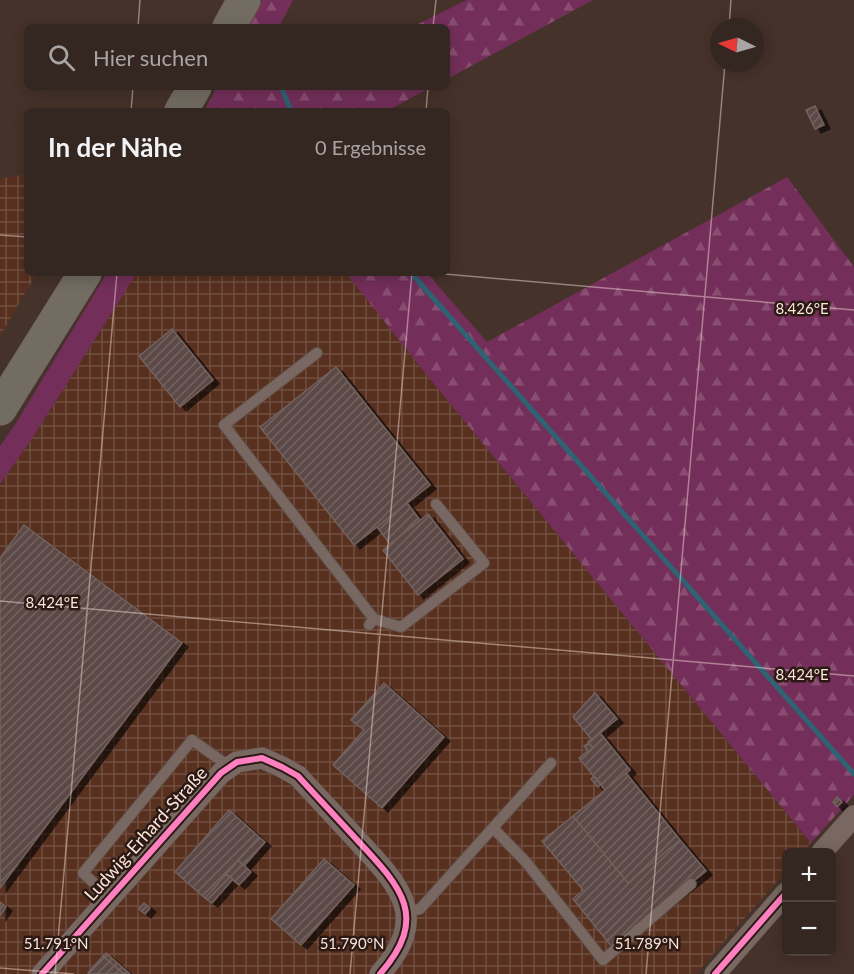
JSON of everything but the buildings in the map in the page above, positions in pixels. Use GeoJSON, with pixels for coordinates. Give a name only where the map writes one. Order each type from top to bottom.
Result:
{"type":"FeatureCollection","features":[{"type":"Feature","properties":{"kind":"main road"},"geometry":{"type":"LineString","coordinates":[[231,24],[244,0]]}},
{"type":"Feature","properties":{"kind":"main road"},"geometry":{"type":"LineString","coordinates":[[183,108],[193,90]]}},
{"type":"Feature","properties":{"kind":"main road"},"geometry":{"type":"LineString","coordinates":[[0,409],[83,276]]}},
{"type":"Feature","properties":{"kind":"street","name":"Ludwig-Erhard-Straße"},"geometry":{"type":"LineString","coordinates":[[42,974],[221,773],[237,762],[262,758],[298,776],[388,872],[403,897],[406,912],[401,946],[380,974]]}},
{"type":"Feature","properties":{"kind":"street"},"geometry":{"type":"LineString","coordinates":[[826,848],[854,816]]}},
{"type":"Feature","properties":{"kind":"street"},"geometry":{"type":"LineString","coordinates":[[715,974],[782,898]]}},
{"type":"Feature","properties":{"kind":"lane"},"geometry":{"type":"LineString","coordinates":[[317,353],[224,425],[371,622],[401,627],[483,563],[436,504]]}},
{"type":"Feature","properties":{"kind":"lane"},"geometry":{"type":"LineString","coordinates":[[110,898],[83,873],[192,740],[230,767]]}},
{"type":"Feature","properties":{"kind":"lane"},"geometry":{"type":"LineString","coordinates":[[406,912],[420,909],[551,763]]}},
{"type":"Feature","properties":{"kind":"lane"},"geometry":{"type":"LineString","coordinates":[[493,828],[526,862],[603,960],[691,884]]}},
{"type":"Feature","properties":{"kind":"shaded area"},"geometry":{"type":"Polygon","coordinates":[[[24,175],[24,276],[35,276],[0,336],[0,179],[24,175]]]}},
{"type":"Feature","properties":{"kind":"shaded area"},"geometry":{"type":"Polygon","coordinates":[[[135,276],[348,276],[434,384],[811,843],[807,848],[782,848],[782,876],[696,974],[0,974],[0,484],[33,437],[135,276]]]}},
{"type":"Feature","properties":{"kind":"green space"},"geometry":{"type":"Polygon","coordinates":[[[262,0],[293,0],[281,24],[250,24],[262,0]]]}},
{"type":"Feature","properties":{"kind":"green space"},"geometry":{"type":"Polygon","coordinates":[[[467,0],[593,0],[450,77],[450,24],[418,24],[467,0]]]}},
{"type":"Feature","properties":{"kind":"green space"},"geometry":{"type":"Polygon","coordinates":[[[215,90],[426,90],[392,108],[206,108],[215,90]]]}},
{"type":"Feature","properties":{"kind":"green space"},"geometry":{"type":"Polygon","coordinates":[[[787,177],[854,267],[854,795],[811,843],[434,384],[348,276],[430,276],[487,342],[787,177]]]}},
{"type":"Feature","properties":{"kind":"green space"},"geometry":{"type":"Polygon","coordinates":[[[105,276],[135,276],[33,437],[0,484],[0,446],[105,276]]]}},
{"type":"Feature","properties":{"kind":"waterway"},"geometry":{"type":"LineString","coordinates":[[282,90],[290,108]]}},
{"type":"Feature","properties":{"kind":"waterway"},"geometry":{"type":"LineString","coordinates":[[414,276],[854,774]]}},
{"type":"Feature","properties":{"kind":"cycle path"},"geometry":{"type":"LineString","coordinates":[[42,974],[221,773],[237,762],[262,758],[298,776],[387,873],[397,888],[404,903],[406,919],[404,936],[395,954],[380,974]]}},
{"type":"Feature","properties":{"kind":"cycle path"},"geometry":{"type":"LineString","coordinates":[[715,974],[782,898]]}}]}
